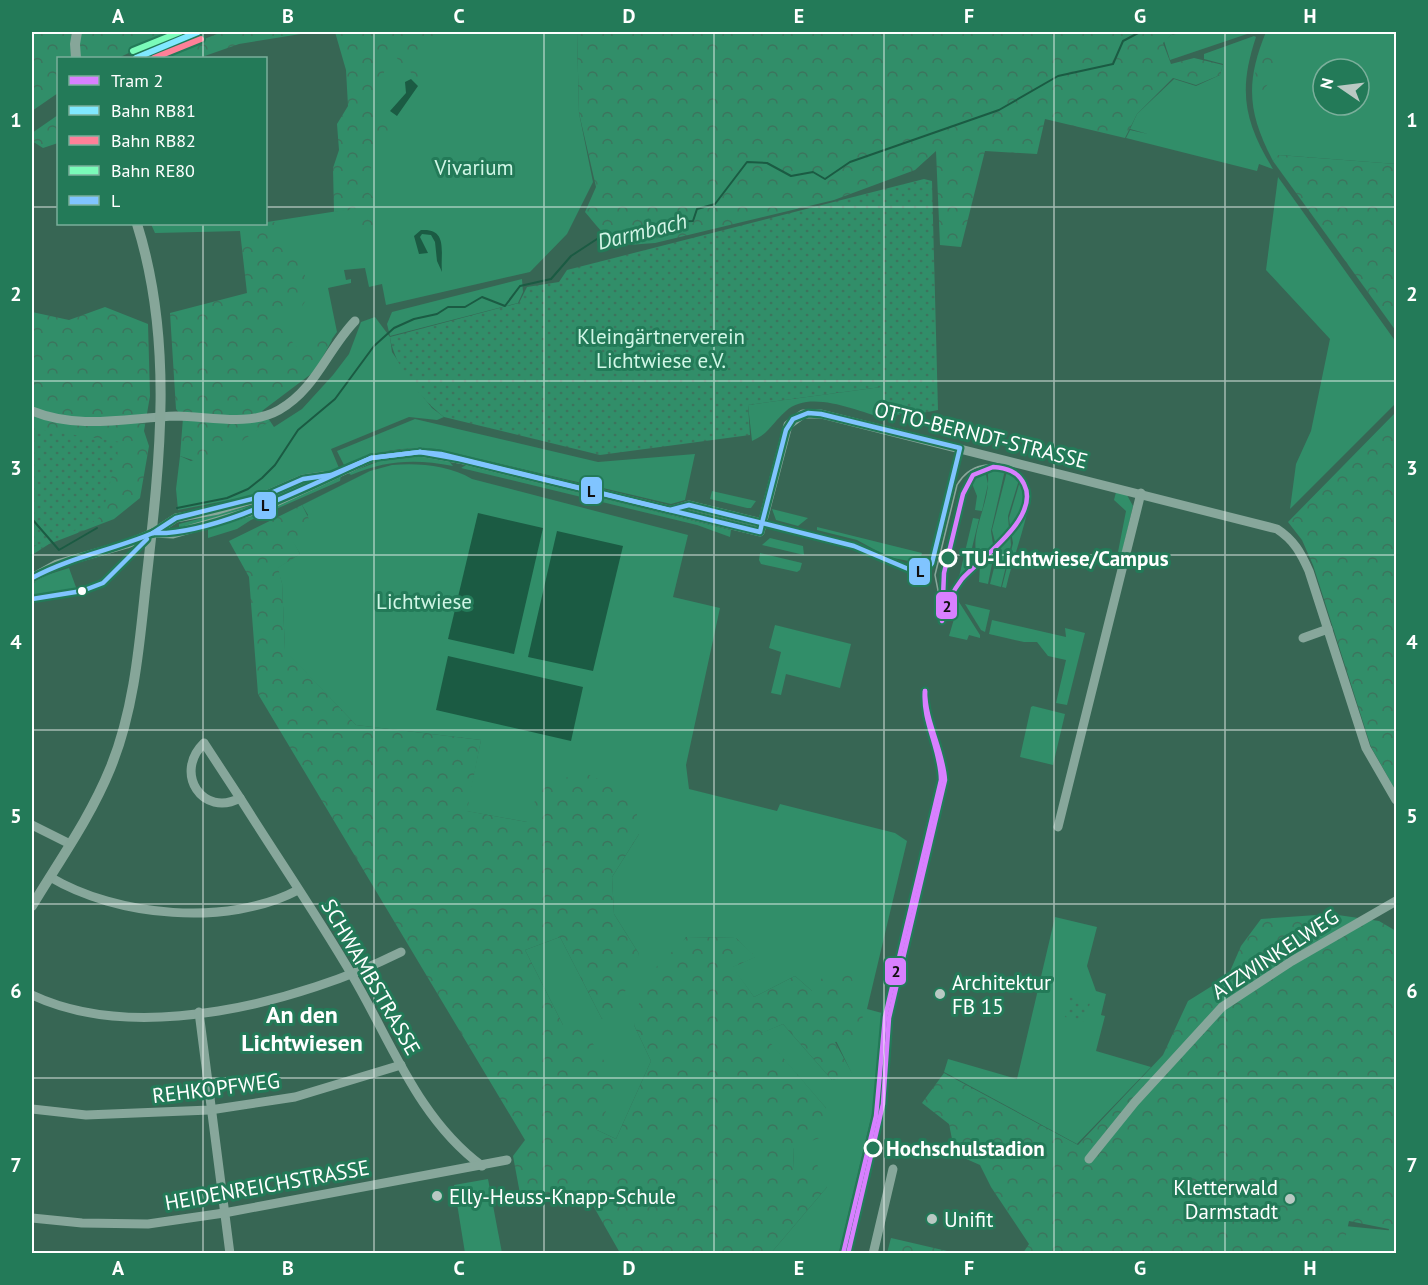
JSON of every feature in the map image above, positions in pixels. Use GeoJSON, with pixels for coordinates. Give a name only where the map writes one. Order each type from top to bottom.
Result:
{"type":"FeatureCollection","features":[{"type":"Feature","properties":{"kind":"main road"},"geometry":{"type":"LineString","coordinates":[[76,57],[77,32]]}},
{"type":"Feature","properties":{"kind":"main road"},"geometry":{"type":"LineString","coordinates":[[32,906],[98,797],[122,736],[140,634],[153,533],[162,417],[156,309],[137,225]]}},
{"type":"Feature","properties":{"kind":"street"},"geometry":{"type":"LineString","coordinates":[[32,411],[46,417],[91,422],[162,417],[246,419],[278,411],[315,379],[355,321]]}},
{"type":"Feature","properties":{"kind":"street","name":"OTTO-BERNDT-STRASSE"},"geometry":{"type":"LineString","coordinates":[[331,475],[371,458],[420,452],[670,510],[761,528],[788,425],[797,416],[808,413],[1141,493],[1277,529],[1294,542],[1305,560],[1328,629]]}},
{"type":"Feature","properties":{"kind":"street"},"geometry":{"type":"LineString","coordinates":[[32,578],[57,564],[127,544],[153,533],[176,519],[264,496],[303,479],[331,475]]}},
{"type":"Feature","properties":{"kind":"street"},"geometry":{"type":"LineString","coordinates":[[153,533],[173,534],[263,508],[331,475]]}},
{"type":"Feature","properties":{"kind":"street"},"geometry":{"type":"LineString","coordinates":[[1058,827],[1141,493]]}},
{"type":"Feature","properties":{"kind":"street"},"geometry":{"type":"LineString","coordinates":[[1303,638],[1328,629],[1366,748],[1396,800]]}},
{"type":"Feature","properties":{"kind":"street","name":"SCHWAMBSTRASSE"},"geometry":{"type":"LineString","coordinates":[[240,798],[229,804],[215,802],[201,795],[191,783],[189,767],[195,752],[204,743],[240,798],[352,975],[432,1116],[457,1146],[482,1166]]}},
{"type":"Feature","properties":{"kind":"street"},"geometry":{"type":"LineString","coordinates":[[32,825],[70,844]]}},
{"type":"Feature","properties":{"kind":"street"},"geometry":{"type":"LineString","coordinates":[[50,876],[81,893],[112,903],[179,912],[234,908],[287,896],[298,890]]}},
{"type":"Feature","properties":{"kind":"street","name":"ATZWINKELWEG"},"geometry":{"type":"LineString","coordinates":[[1089,1159],[1135,1102],[1222,1007],[1292,961],[1396,901]]}},
{"type":"Feature","properties":{"kind":"street"},"geometry":{"type":"LineString","coordinates":[[32,995],[92,1015],[139,1018],[199,1012],[264,1001],[352,975],[401,952]]}},
{"type":"Feature","properties":{"kind":"street"},"geometry":{"type":"LineString","coordinates":[[199,1012],[230,1254]]}},
{"type":"Feature","properties":{"kind":"street","name":"REHKOPFWEG"},"geometry":{"type":"LineString","coordinates":[[32,1109],[86,1115],[210,1110],[295,1097],[401,1065]]}},
{"type":"Feature","properties":{"kind":"street","name":"HEIDENREICHSTRASSE"},"geometry":{"type":"LineString","coordinates":[[32,1218],[82,1223],[148,1224],[224,1213],[507,1160]]}},
{"type":"Feature","properties":{"kind":"street"},"geometry":{"type":"LineString","coordinates":[[873,1254],[893,1169]]}},
{"type":"Feature","properties":{"kind":"green space"},"geometry":{"type":"Polygon","coordinates":[[[32,32],[174,32],[120,57],[57,57],[57,94],[32,111],[32,32]]]}},
{"type":"Feature","properties":{"kind":"green space"},"geometry":{"type":"Polygon","coordinates":[[[222,32],[313,32],[239,44],[202,57],[159,57],[222,32]]]}},
{"type":"Feature","properties":{"kind":"green space"},"geometry":{"type":"Polygon","coordinates":[[[335,32],[446,32],[412,58],[428,80],[423,85],[390,51],[376,101],[386,118],[397,121],[399,124],[380,146],[373,145],[371,155],[377,157],[367,175],[362,174],[360,188],[365,189],[376,200],[372,230],[367,233],[360,232],[360,221],[367,208],[365,204],[356,205],[351,227],[347,223],[350,210],[334,212],[333,168],[339,150],[337,124],[348,106],[346,70],[335,32]]]}},
{"type":"Feature","properties":{"kind":"green space","name":"Vivarium"},"geometry":{"type":"Polygon","coordinates":[[[384,32],[577,32],[579,113],[593,182],[567,234],[530,272],[386,305],[382,284],[369,287],[365,268],[344,270],[346,280],[351,279],[351,283],[328,288],[337,332],[312,367],[277,367],[254,225],[267,225],[267,222],[351,209],[384,32]]]}},
{"type":"Feature","properties":{"kind":"green space"},"geometry":{"type":"Polygon","coordinates":[[[577,32],[1185,32],[1171,35],[1163,43],[1171,64],[1194,58],[1223,65],[1220,75],[1196,85],[1173,78],[1137,114],[1125,138],[1045,119],[1037,154],[985,151],[961,247],[940,245],[936,151],[915,170],[834,200],[655,243],[620,244],[601,231],[585,212],[596,187],[579,113],[577,32]]]}},
{"type":"Feature","properties":{"kind":"green space"},"geometry":{"type":"Polygon","coordinates":[[[1185,32],[1253,32],[1170,60],[1164,41],[1171,35],[1185,32]]]}},
{"type":"Feature","properties":{"kind":"green space"},"geometry":{"type":"Polygon","coordinates":[[[1266,32],[1394,32],[1396,34],[1396,164],[1279,155],[1273,161],[1258,128],[1254,113],[1252,83],[1266,32]]]}},
{"type":"Feature","properties":{"kind":"green space"},"geometry":{"type":"Polygon","coordinates":[[[1256,37],[1247,74],[1247,105],[1256,136],[1273,169],[1259,164],[1257,171],[1126,138],[1130,130],[1148,134],[1130,129],[1137,114],[1174,79],[1196,86],[1220,75],[1223,64],[1204,59],[1204,54],[1256,37]]]}},
{"type":"Feature","properties":{"kind":"green space"},"geometry":{"type":"Polygon","coordinates":[[[1269,53],[1274,58],[1273,78],[1259,95],[1253,88],[1257,62],[1269,53]]]}},
{"type":"Feature","properties":{"kind":"green space"},"geometry":{"type":"Polygon","coordinates":[[[57,116],[57,143],[43,148],[32,141],[32,133],[57,116]]]}},
{"type":"Feature","properties":{"kind":"green space"},"geometry":{"type":"Polygon","coordinates":[[[1278,155],[1396,164],[1396,331],[1273,161],[1278,155]]]}},
{"type":"Feature","properties":{"kind":"green space"},"geometry":{"type":"Polygon","coordinates":[[[1278,177],[1396,342],[1396,403],[1290,509],[1296,464],[1311,431],[1330,339],[1266,270],[1278,177]]]}},
{"type":"Feature","properties":{"kind":"green space","name":"Kleingärtnerverein Lichtwiese e.V."},"geometry":{"type":"Polygon","coordinates":[[[924,179],[932,181],[938,410],[911,415],[885,411],[881,387],[748,405],[750,435],[600,455],[444,417],[426,401],[410,381],[393,348],[390,337],[519,303],[527,287],[559,282],[567,270],[924,179]]]}},
{"type":"Feature","properties":{"kind":"green space"},"geometry":{"type":"Polygon","coordinates":[[[275,222],[276,230],[283,229],[285,248],[294,247],[304,253],[306,300],[301,308],[280,307],[274,310],[274,321],[301,352],[319,338],[315,332],[317,327],[332,340],[315,371],[262,411],[270,421],[208,465],[180,456],[183,418],[176,409],[170,313],[247,293],[240,231],[155,233],[151,225],[267,225],[267,223],[275,222]]]}},
{"type":"Feature","properties":{"kind":"green space"},"geometry":{"type":"Polygon","coordinates":[[[522,279],[523,292],[518,303],[390,336],[387,324],[392,312],[522,279]]]}},
{"type":"Feature","properties":{"kind":"green space"},"geometry":{"type":"Polygon","coordinates":[[[105,307],[148,324],[150,396],[144,431],[149,446],[140,498],[114,519],[49,544],[32,555],[32,312],[69,320],[105,307]]]}},
{"type":"Feature","properties":{"kind":"green space"},"geometry":{"type":"Polygon","coordinates":[[[375,317],[390,337],[392,352],[417,389],[432,408],[444,417],[437,420],[409,417],[331,449],[339,468],[251,496],[178,510],[176,489],[180,456],[191,461],[247,436],[270,421],[274,427],[302,409],[349,354],[361,322],[375,317]]]}},
{"type":"Feature","properties":{"kind":"green space"},"geometry":{"type":"Polygon","coordinates":[[[881,387],[900,415],[886,412],[884,418],[834,404],[807,402],[786,411],[767,431],[752,441],[748,405],[881,387]]]}},
{"type":"Feature","properties":{"kind":"green space"},"geometry":{"type":"Polygon","coordinates":[[[1396,412],[1396,791],[1371,747],[1313,565],[1302,540],[1288,522],[1396,412]]]}},
{"type":"Feature","properties":{"kind":"green space"},"geometry":{"type":"Polygon","coordinates":[[[415,419],[598,462],[695,454],[685,500],[671,504],[437,449],[413,448],[390,451],[367,456],[344,465],[337,451],[415,419]]]}},
{"type":"Feature","properties":{"kind":"green space"},"geometry":{"type":"Polygon","coordinates":[[[32,423],[43,430],[120,442],[103,512],[98,519],[38,549],[36,545],[32,546],[32,423]]]}},
{"type":"Feature","properties":{"kind":"green space"},"geometry":{"type":"Polygon","coordinates":[[[419,456],[449,461],[453,466],[426,462],[401,462],[377,466],[351,475],[348,473],[380,461],[419,456]]]}},
{"type":"Feature","properties":{"kind":"green space","name":"Lichtwiese"},"geometry":{"type":"Polygon","coordinates":[[[413,464],[443,468],[472,479],[688,535],[673,597],[720,608],[686,765],[689,789],[777,811],[780,804],[895,833],[907,841],[867,1009],[882,1013],[876,1097],[839,1253],[771,1253],[827,1187],[794,1169],[793,1147],[826,1108],[761,1033],[783,1024],[832,1080],[852,1074],[812,991],[795,976],[754,997],[732,967],[755,957],[736,938],[686,937],[634,1025],[651,1061],[616,1139],[597,1130],[563,1025],[525,950],[560,937],[602,1019],[639,954],[614,914],[612,877],[639,834],[527,822],[466,811],[481,740],[356,725],[285,651],[282,583],[277,568],[300,554],[291,539],[308,515],[302,505],[370,471],[392,465],[413,464]]]}},
{"type":"Feature","properties":{"kind":"green space"},"geometry":{"type":"Polygon","coordinates":[[[466,465],[731,530],[730,537],[697,525],[461,468],[466,465]]]}},
{"type":"Feature","properties":{"kind":"green space"},"geometry":{"type":"Polygon","coordinates":[[[987,469],[1005,470],[991,531],[993,544],[978,560],[976,538],[987,492],[987,469]]]}},
{"type":"Feature","properties":{"kind":"green space"},"geometry":{"type":"Polygon","coordinates":[[[985,470],[988,484],[982,511],[975,510],[977,496],[971,481],[985,470]]]}},
{"type":"Feature","properties":{"kind":"green space"},"geometry":{"type":"Polygon","coordinates":[[[1007,471],[1019,480],[1008,516],[1009,528],[995,542],[992,530],[1007,471]]]}},
{"type":"Feature","properties":{"kind":"green space"},"geometry":{"type":"Polygon","coordinates":[[[341,475],[340,481],[251,520],[237,529],[208,538],[208,529],[271,508],[341,475]]]}},
{"type":"Feature","properties":{"kind":"green space"},"geometry":{"type":"Polygon","coordinates":[[[1020,481],[1025,500],[1024,506],[1010,526],[1009,518],[1020,481]]]}},
{"type":"Feature","properties":{"kind":"green space"},"geometry":{"type":"Polygon","coordinates":[[[300,483],[301,486],[253,507],[179,528],[179,524],[253,505],[300,483]]]}},
{"type":"Feature","properties":{"kind":"green space"},"geometry":{"type":"Polygon","coordinates":[[[712,491],[756,501],[751,508],[747,508],[710,499],[712,491]]]}},
{"type":"Feature","properties":{"kind":"green space"},"geometry":{"type":"Polygon","coordinates":[[[1116,492],[1127,495],[1133,506],[1122,553],[1118,552],[1126,511],[1114,500],[1116,492]]]}},
{"type":"Feature","properties":{"kind":"green space"},"geometry":{"type":"Polygon","coordinates":[[[302,505],[313,527],[292,539],[300,554],[278,568],[282,583],[285,650],[356,725],[481,740],[467,811],[527,822],[539,790],[581,771],[635,796],[639,834],[612,877],[614,914],[639,954],[619,1008],[602,1019],[560,937],[525,950],[563,1025],[581,1025],[619,1084],[597,1130],[616,1139],[651,1061],[634,1025],[645,978],[687,937],[736,938],[756,957],[733,967],[754,997],[795,976],[812,991],[826,973],[851,975],[864,1022],[855,1039],[835,1042],[853,1075],[832,1080],[783,1024],[762,1033],[826,1108],[822,1137],[793,1148],[794,1169],[817,1164],[827,1187],[771,1253],[620,1253],[591,1202],[549,1193],[521,1199],[513,1156],[525,1140],[258,694],[249,577],[229,541],[302,505]]]}},
{"type":"Feature","properties":{"kind":"green space"},"geometry":{"type":"Polygon","coordinates":[[[772,509],[808,518],[798,526],[776,520],[772,509]]]}},
{"type":"Feature","properties":{"kind":"green space"},"geometry":{"type":"Polygon","coordinates":[[[1027,513],[1006,588],[1002,587],[1013,543],[1011,532],[1027,513]]]}},
{"type":"Feature","properties":{"kind":"green space"},"geometry":{"type":"Polygon","coordinates":[[[973,518],[979,519],[972,548],[977,561],[959,577],[973,518]]]}},
{"type":"Feature","properties":{"kind":"green space"},"geometry":{"type":"Polygon","coordinates":[[[817,527],[922,553],[919,563],[888,557],[857,540],[817,530],[817,527]]]}},
{"type":"Feature","properties":{"kind":"green space"},"geometry":{"type":"Polygon","coordinates":[[[1010,533],[1011,545],[1001,587],[990,584],[997,556],[996,548],[1010,533]]]}},
{"type":"Feature","properties":{"kind":"green space"},"geometry":{"type":"Polygon","coordinates":[[[770,538],[803,546],[804,555],[762,545],[770,538]]]}},
{"type":"Feature","properties":{"kind":"green space"},"geometry":{"type":"Polygon","coordinates":[[[995,549],[988,584],[979,582],[980,565],[995,549]]]}},
{"type":"Feature","properties":{"kind":"green space"},"geometry":{"type":"Polygon","coordinates":[[[760,553],[802,563],[800,570],[797,572],[761,564],[760,553]]]}},
{"type":"Feature","properties":{"kind":"green space"},"geometry":{"type":"Polygon","coordinates":[[[69,568],[77,590],[32,597],[32,585],[40,577],[69,568]]]}},
{"type":"Feature","properties":{"kind":"green space"},"geometry":{"type":"Polygon","coordinates":[[[959,602],[980,638],[969,635],[967,640],[949,636],[959,602]]]}},
{"type":"Feature","properties":{"kind":"green space"},"geometry":{"type":"Polygon","coordinates":[[[965,604],[990,610],[985,632],[981,630],[965,604]]]}},
{"type":"Feature","properties":{"kind":"green space"},"geometry":{"type":"Polygon","coordinates":[[[992,620],[1066,637],[1065,628],[1085,633],[1067,705],[1056,703],[1066,660],[1048,656],[1037,642],[1024,642],[989,634],[992,620]]]}},
{"type":"Feature","properties":{"kind":"green space"},"geometry":{"type":"Polygon","coordinates":[[[775,625],[851,644],[840,688],[786,674],[781,695],[771,693],[781,652],[769,648],[775,625]]]}},
{"type":"Feature","properties":{"kind":"green space"},"geometry":{"type":"Polygon","coordinates":[[[1033,706],[1065,714],[1053,765],[1020,757],[1033,706]]]}},
{"type":"Feature","properties":{"kind":"green space"},"geometry":{"type":"Polygon","coordinates":[[[1331,914],[1379,921],[1396,931],[1396,1234],[1388,1234],[1389,1229],[1349,1221],[1342,1253],[1023,1253],[1029,1244],[991,1187],[980,1165],[955,1154],[949,1124],[922,1103],[944,1073],[1078,1145],[1163,1055],[1188,1001],[1228,976],[1241,946],[1261,919],[1331,914]]]}},
{"type":"Feature","properties":{"kind":"green space"},"geometry":{"type":"Polygon","coordinates":[[[1055,917],[1097,927],[1087,966],[1096,991],[1106,994],[1101,1015],[1105,1016],[1096,1051],[1151,1067],[1077,1144],[944,1072],[948,1059],[1017,1079],[1055,917]]]}},
{"type":"Feature","properties":{"kind":"green space"},"geometry":{"type":"Polygon","coordinates":[[[1070,997],[1090,1003],[1085,1022],[1065,1017],[1070,997]]]}},
{"type":"Feature","properties":{"kind":"green space"},"geometry":{"type":"Polygon","coordinates":[[[488,1179],[502,1253],[465,1253],[454,1185],[488,1179]]]}},
{"type":"Feature","properties":{"kind":"green space"},"geometry":{"type":"Polygon","coordinates":[[[1345,1226],[1396,1231],[1396,1253],[1339,1254],[1345,1226]]]}},
{"type":"Feature","properties":{"kind":"green space"},"geometry":{"type":"Polygon","coordinates":[[[891,1238],[947,1251],[949,1253],[887,1253],[891,1238]]]}},
{"type":"Feature","properties":{"kind":"shaded area"},"geometry":{"type":"Polygon","coordinates":[[[411,79],[418,86],[397,116],[390,111],[406,93],[405,82],[411,79]]]}},
{"type":"Feature","properties":{"kind":"shaded area"},"geometry":{"type":"Polygon","coordinates":[[[421,230],[430,230],[439,237],[442,250],[442,272],[437,261],[435,242],[431,235],[422,234],[420,237],[428,253],[419,254],[414,236],[421,230]]]}},
{"type":"Feature","properties":{"kind":"shaded area"},"geometry":{"type":"Polygon","coordinates":[[[478,513],[543,528],[514,654],[448,639],[478,513]]]}},
{"type":"Feature","properties":{"kind":"shaded area"},"geometry":{"type":"Polygon","coordinates":[[[557,531],[623,546],[593,671],[528,657],[557,531]]]}},
{"type":"Feature","properties":{"kind":"shaded area"},"geometry":{"type":"Polygon","coordinates":[[[448,656],[583,687],[571,741],[436,710],[448,656]]]}},
{"type":"Feature","properties":{"kind":"waterway","name":"Darmbach"},"geometry":{"type":"LineString","coordinates":[[177,508],[227,498],[248,489],[262,478],[275,465],[298,430],[335,399],[374,346],[394,328],[414,319],[437,314],[448,307],[465,307],[482,297],[505,306],[520,286],[551,279],[571,256],[600,237],[640,235],[663,222],[693,221],[697,209],[715,204],[747,162],[767,163],[791,176],[813,172],[825,179],[850,162],[999,110],[1058,76],[1113,64],[1123,41],[1140,32]]}},
{"type":"Feature","properties":{"kind":"waterway","name":"Darmbach"},"geometry":{"type":"LineString","coordinates":[[32,519],[59,550],[97,528]]}},
{"type":"Feature","properties":{"kind":"tram line"},"geometry":{"type":"LineString","coordinates":[[942,611],[935,575],[957,485],[968,472],[982,466],[998,466],[1014,472]]}},
{"type":"Feature","properties":{"kind":"tram line","name":"2"},"geometry":{"type":"LineString","coordinates":[[993,467],[1011,471],[1024,484],[1027,497],[1024,510],[1007,536],[962,579],[950,599],[942,621],[944,573],[963,494],[973,475],[993,467]]}},
{"type":"Feature","properties":{"kind":"tram line","name":"2"},"geometry":{"type":"LineString","coordinates":[[843,1254],[876,1116],[885,1017],[941,780],[938,758],[926,713],[925,691]]}},
{"type":"Feature","properties":{"kind":"tram line","name":"2"},"geometry":{"type":"LineString","coordinates":[[848,1254],[883,1104],[889,1018],[945,780],[941,757],[928,714],[925,691]]}},
{"type":"Feature","properties":{"kind":"rail line","name":"RE80"},"geometry":{"type":"LineString","coordinates":[[133,51],[180,32]]}},
{"type":"Feature","properties":{"kind":"rail line","name":"RB81"},"geometry":{"type":"LineString","coordinates":[[138,57],[198,32]]}},
{"type":"Feature","properties":{"kind":"rail line","name":"RB82"},"geometry":{"type":"LineString","coordinates":[[156,57],[201,39]]}},
{"type":"Feature","properties":{"kind":"transit line","name":"L"},"geometry":{"type":"LineString","coordinates":[[808,413],[821,414],[960,448],[932,563],[925,572],[913,571],[854,546],[762,523],[786,430],[793,419],[808,413]]}},
{"type":"Feature","properties":{"kind":"transit line","name":"L"},"geometry":{"type":"LineString","coordinates":[[371,458],[420,452]]}},
{"type":"Feature","properties":{"kind":"transit line","name":"L"},"geometry":{"type":"LineString","coordinates":[[371,458],[420,452]]}},
{"type":"Feature","properties":{"kind":"transit line","name":"L"},"geometry":{"type":"LineString","coordinates":[[420,452],[441,454],[670,510],[689,505],[762,523]]}},
{"type":"Feature","properties":{"kind":"transit line","name":"L"},"geometry":{"type":"LineString","coordinates":[[420,452],[459,459],[760,532],[762,523]]}},
{"type":"Feature","properties":{"kind":"transit line","name":"L"},"geometry":{"type":"LineString","coordinates":[[153,533],[178,532],[234,517],[293,494],[371,458]]}},
{"type":"Feature","properties":{"kind":"transit line","name":"L"},"geometry":{"type":"LineString","coordinates":[[153,533],[176,518],[264,496],[303,479],[331,475],[371,458]]}},
{"type":"Feature","properties":{"kind":"transit line","name":"L"},"geometry":{"type":"LineString","coordinates":[[32,578],[61,564],[153,533]]}},
{"type":"Feature","properties":{"kind":"transit line","name":"L"},"geometry":{"type":"LineString","coordinates":[[32,599],[82,591],[103,583],[147,539]]}},
{"type":"Feature","properties":{"kind":"place","name":"TU-Lichtwiese/Campus"},"geometry":{"type":"Point","coordinates":[948,558]}},
{"type":"Feature","properties":{"kind":"place","name":"Architektur FB 15"},"geometry":{"type":"Point","coordinates":[940,994]}},
{"type":"Feature","properties":{"kind":"place","name":"Hochschulstadion"},"geometry":{"type":"Point","coordinates":[873,1148]}},
{"type":"Feature","properties":{"kind":"place","name":"Elly-Heuss-Knapp-Schule"},"geometry":{"type":"Point","coordinates":[437,1196]}},
{"type":"Feature","properties":{"kind":"place","name":"Kletterwald Darmstadt"},"geometry":{"type":"Point","coordinates":[1290,1199]}},
{"type":"Feature","properties":{"kind":"place","name":"Unifit"},"geometry":{"type":"Point","coordinates":[932,1219]}},
{"type":"Feature","properties":{"kind":"district","name":"An den Lichtwiesen"},"geometry":{"type":"Point","coordinates":[302,1028]}}]}
